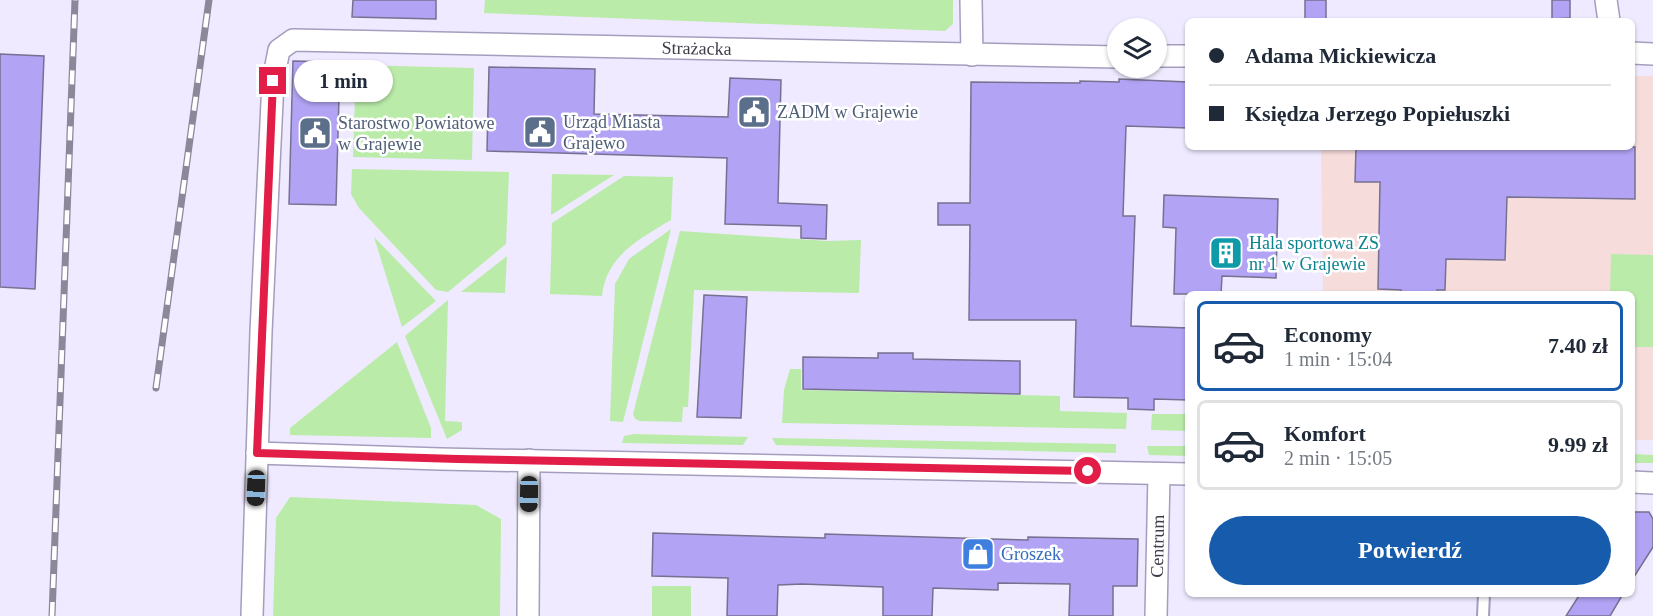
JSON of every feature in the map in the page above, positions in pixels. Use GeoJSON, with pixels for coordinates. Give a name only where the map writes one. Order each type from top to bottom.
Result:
{"type":"FeatureCollection","features":[{"type":"Feature","properties":{"kind":"street"},"geometry":{"type":"LineString","coordinates":[[971,0],[972,55]]}},
{"type":"Feature","properties":{"kind":"street"},"geometry":{"type":"LineString","coordinates":[[1606,0],[1609,18]]}},
{"type":"Feature","properties":{"kind":"street","name":"Strażacka"},"geometry":{"type":"LineString","coordinates":[[257,453],[273,81],[279,50],[293,40],[1107,57]]}},
{"type":"Feature","properties":{"kind":"street"},"geometry":{"type":"LineString","coordinates":[[1635,53],[1653,54]]}},
{"type":"Feature","properties":{"kind":"street"},"geometry":{"type":"LineString","coordinates":[[1167,56],[1185,56]]}},
{"type":"Feature","properties":{"kind":"street"},"geometry":{"type":"LineString","coordinates":[[252,616],[257,453],[1185,474]]}},
{"type":"Feature","properties":{"kind":"street"},"geometry":{"type":"LineString","coordinates":[[528,616],[529,460]]}},
{"type":"Feature","properties":{"kind":"street","name":"Centrum"},"geometry":{"type":"LineString","coordinates":[[1156,616],[1159,474]]}},
{"type":"Feature","properties":{"kind":"street"},"geometry":{"type":"LineString","coordinates":[[1635,482],[1653,483]]}},
{"type":"Feature","properties":{"kind":"lane"},"geometry":{"type":"LineString","coordinates":[[1483,616],[1484,597]]}},
{"type":"Feature","properties":{"kind":"shaded area"},"geometry":{"type":"Polygon","coordinates":[[[1635,76],[1653,76],[1653,440],[1635,440],[1635,291],[1323,291],[1321,150],[1635,150],[1635,76]]]}},
{"type":"Feature","properties":{"kind":"green space"},"geometry":{"type":"Polygon","coordinates":[[[485,0],[953,0],[953,24],[945,31],[484,13],[485,0]]]}},
{"type":"Feature","properties":{"kind":"green space"},"geometry":{"type":"Polygon","coordinates":[[[356,65],[474,68],[472,160],[353,157],[356,65]]]}},
{"type":"Feature","properties":{"kind":"green space"},"geometry":{"type":"Polygon","coordinates":[[[352,169],[509,172],[506,244],[448,292],[436,290],[359,208],[351,194],[352,169]]]}},
{"type":"Feature","properties":{"kind":"green space"},"geometry":{"type":"Polygon","coordinates":[[[552,174],[614,175],[551,215],[552,174]]]}},
{"type":"Feature","properties":{"kind":"green space"},"geometry":{"type":"Polygon","coordinates":[[[624,176],[673,177],[671,220],[647,234],[617,259],[605,282],[602,296],[550,294],[552,223],[624,176]]]}},
{"type":"Feature","properties":{"kind":"green space"},"geometry":{"type":"Polygon","coordinates":[[[671,229],[623,422],[610,421],[615,284],[629,259],[671,229]]]}},
{"type":"Feature","properties":{"kind":"green space"},"geometry":{"type":"Polygon","coordinates":[[[680,231],[827,241],[861,240],[859,293],[694,290],[688,407],[683,407],[682,422],[640,421],[635,419],[633,414],[680,231]]]}},
{"type":"Feature","properties":{"kind":"green space"},"geometry":{"type":"Polygon","coordinates":[[[374,237],[436,301],[402,327],[374,237]]]}},
{"type":"Feature","properties":{"kind":"green space"},"geometry":{"type":"Polygon","coordinates":[[[1611,254],[1653,255],[1653,347],[1635,347],[1635,291],[1610,291],[1611,254]]]}},
{"type":"Feature","properties":{"kind":"green space"},"geometry":{"type":"Polygon","coordinates":[[[507,256],[505,293],[461,292],[507,256]]]}},
{"type":"Feature","properties":{"kind":"green space"},"geometry":{"type":"Polygon","coordinates":[[[448,300],[445,421],[462,422],[462,430],[447,439],[405,336],[448,300]]]}},
{"type":"Feature","properties":{"kind":"green space"},"geometry":{"type":"Polygon","coordinates":[[[397,342],[431,428],[431,438],[290,435],[290,428],[397,342]]]}},
{"type":"Feature","properties":{"kind":"green space"},"geometry":{"type":"Polygon","coordinates":[[[790,369],[801,369],[801,390],[1060,396],[1060,411],[1127,413],[1126,429],[782,423],[784,390],[790,369]]]}},
{"type":"Feature","properties":{"kind":"green space"},"geometry":{"type":"Polygon","coordinates":[[[1152,414],[1185,414],[1185,431],[1151,430],[1152,414]]]}},
{"type":"Feature","properties":{"kind":"green space"},"geometry":{"type":"Polygon","coordinates":[[[634,434],[748,437],[743,445],[622,443],[624,436],[634,434]]]}},
{"type":"Feature","properties":{"kind":"green space"},"geometry":{"type":"Polygon","coordinates":[[[772,438],[1116,444],[1116,453],[776,445],[772,438]]]}},
{"type":"Feature","properties":{"kind":"green space"},"geometry":{"type":"Polygon","coordinates":[[[1147,446],[1185,446],[1185,456],[1149,455],[1147,446]]]}},
{"type":"Feature","properties":{"kind":"green space"},"geometry":{"type":"Polygon","coordinates":[[[1635,454],[1653,455],[1653,463],[1635,463],[1635,454]]]}},
{"type":"Feature","properties":{"kind":"green space"},"geometry":{"type":"Polygon","coordinates":[[[290,497],[476,505],[501,519],[500,616],[273,616],[276,518],[290,497]]]}},
{"type":"Feature","properties":{"kind":"green space"},"geometry":{"type":"Polygon","coordinates":[[[652,586],[691,586],[691,616],[652,616],[652,586]]]}},
{"type":"Feature","properties":{"kind":"building"},"geometry":{"type":"Polygon","coordinates":[[[353,0],[436,0],[436,19],[352,17],[353,0]]]}},
{"type":"Feature","properties":{"kind":"building"},"geometry":{"type":"Polygon","coordinates":[[[1305,0],[1326,0],[1326,18],[1305,18],[1305,0]]]}},
{"type":"Feature","properties":{"kind":"building"},"geometry":{"type":"Polygon","coordinates":[[[1552,0],[1570,0],[1570,18],[1552,18],[1552,0]]]}},
{"type":"Feature","properties":{"kind":"building"},"geometry":{"type":"Polygon","coordinates":[[[0,54],[44,56],[35,289],[0,287],[0,54]]]}},
{"type":"Feature","properties":{"kind":"building","name":"Starostwo Powiatowe w Grajewie"},"geometry":{"type":"Polygon","coordinates":[[[293,61],[340,62],[336,205],[289,204],[293,61]]]}},
{"type":"Feature","properties":{"kind":"building"},"geometry":{"type":"Polygon","coordinates":[[[489,67],[595,69],[594,114],[728,117],[730,78],[781,80],[778,203],[827,205],[826,239],[801,238],[801,226],[725,224],[727,158],[487,151],[489,67]]]}},
{"type":"Feature","properties":{"kind":"building"},"geometry":{"type":"Polygon","coordinates":[[[1119,79],[1185,82],[1185,128],[1126,126],[1123,216],[1135,216],[1131,326],[1185,328],[1185,400],[1154,399],[1154,410],[1128,409],[1128,398],[1074,397],[1076,320],[969,320],[970,225],[938,225],[938,203],[970,203],[971,82],[1119,82],[1119,79]]]}},
{"type":"Feature","properties":{"kind":"building"},"geometry":{"type":"Polygon","coordinates":[[[1356,150],[1635,150],[1635,199],[1507,197],[1505,260],[1446,259],[1445,290],[1437,291],[1378,289],[1380,182],[1355,182],[1356,150]]]}},
{"type":"Feature","properties":{"kind":"building"},"geometry":{"type":"Polygon","coordinates":[[[1164,195],[1278,199],[1276,278],[1222,276],[1221,291],[1185,291],[1185,294],[1174,294],[1176,228],[1163,227],[1164,195]]]}},
{"type":"Feature","properties":{"kind":"building"},"geometry":{"type":"Polygon","coordinates":[[[704,295],[747,297],[741,418],[697,417],[704,295]]]}},
{"type":"Feature","properties":{"kind":"building"},"geometry":{"type":"Polygon","coordinates":[[[878,353],[913,353],[913,359],[1020,361],[1020,394],[803,389],[803,357],[878,358],[878,353]]]}},
{"type":"Feature","properties":{"kind":"building"},"geometry":{"type":"Polygon","coordinates":[[[1635,512],[1649,512],[1653,519],[1653,547],[1635,575],[1635,512]]]}},
{"type":"Feature","properties":{"kind":"building"},"geometry":{"type":"Polygon","coordinates":[[[653,533],[825,538],[825,534],[1028,540],[1028,537],[1138,539],[1137,586],[1113,586],[1113,616],[1069,616],[1070,584],[998,583],[998,590],[933,588],[932,616],[883,616],[883,587],[802,584],[778,585],[777,616],[727,616],[728,578],[652,576],[653,533]]]}},
{"type":"Feature","properties":{"kind":"building"},"geometry":{"type":"Polygon","coordinates":[[[1578,597],[1621,597],[1610,616],[1566,616],[1578,597]]]}},
{"type":"Feature","properties":{"kind":"railway"},"geometry":{"type":"LineString","coordinates":[[52,616],[75,0]]}},
{"type":"Feature","properties":{"kind":"railway"},"geometry":{"type":"LineString","coordinates":[[156,388],[209,0]]}},
{"type":"Feature","properties":{"kind":"place","name":"ZADM w Grajewie"},"geometry":{"type":"Point","coordinates":[754,112]}},
{"type":"Feature","properties":{"kind":"place","name":"Urząd Miasta Grajewo"},"geometry":{"type":"Point","coordinates":[540,132]}},
{"type":"Feature","properties":{"kind":"place","name":"Starostwo Powiatowe w Grajewie"},"geometry":{"type":"Point","coordinates":[315,133]}},
{"type":"Feature","properties":{"kind":"place","name":"Hala sportowa ZS nr 1 w Grajewie"},"geometry":{"type":"Point","coordinates":[1226,253]}},
{"type":"Feature","properties":{"kind":"place","name":"Groszek"},"geometry":{"type":"Point","coordinates":[978,554]}},
{"type":"Feature","properties":{"kind":"route"},"geometry":{"type":"LineString","coordinates":[[273,81],[257,453],[1088,471]]}}]}
